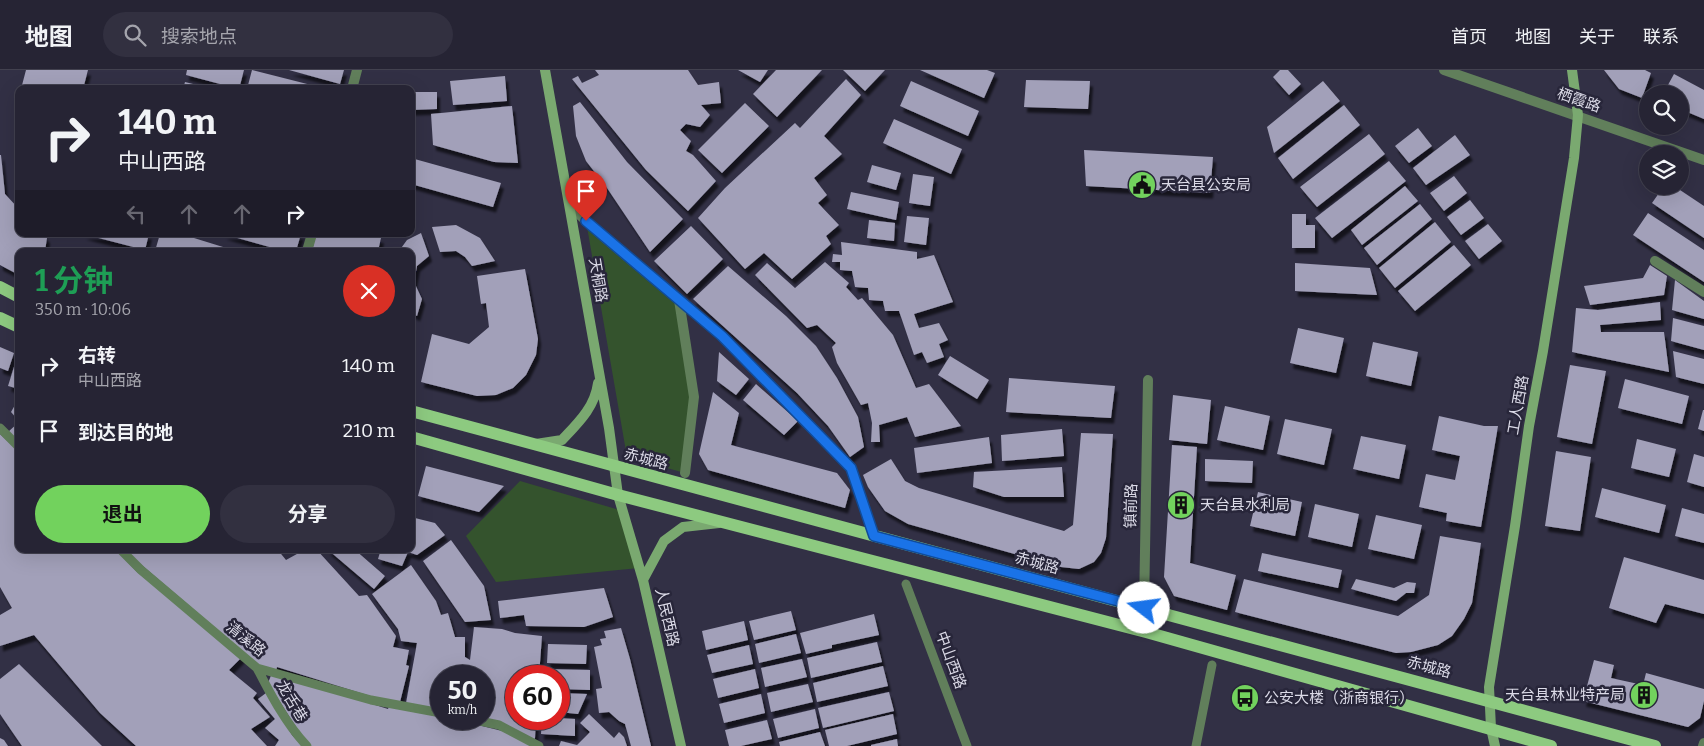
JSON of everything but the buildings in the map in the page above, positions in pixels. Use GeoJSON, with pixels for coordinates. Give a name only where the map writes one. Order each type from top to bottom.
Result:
{"type":"FeatureCollection","features":[{"type":"Feature","properties":{"kind":"main road","name":"天桐路"},"geometry":{"type":"LineString","coordinates":[[546,70],[609,428],[618,495]]}},
{"type":"Feature","properties":{"kind":"main road","name":"工人西路"},"geometry":{"type":"LineString","coordinates":[[1495,746],[1491,728],[1489,687],[1529,426],[1574,158],[1578,115],[1572,70]]}},
{"type":"Feature","properties":{"kind":"main road"},"geometry":{"type":"LineString","coordinates":[[0,287],[15,295]]}},
{"type":"Feature","properties":{"kind":"main road"},"geometry":{"type":"LineString","coordinates":[[0,318],[15,325]]}},
{"type":"Feature","properties":{"kind":"main road"},"geometry":{"type":"LineString","coordinates":[[532,444],[562,440],[589,410],[597,390],[599,377]]}},
{"type":"Feature","properties":{"kind":"main road","name":"赤城路"},"geometry":{"type":"LineString","coordinates":[[415,412],[614,468],[1489,700],[1655,746]]}},
{"type":"Feature","properties":{"kind":"main road"},"geometry":{"type":"LineString","coordinates":[[415,437],[618,495],[1146,632],[1551,746]]}},
{"type":"Feature","properties":{"kind":"main road","name":"人民西路"},"geometry":{"type":"LineString","coordinates":[[618,495],[643,580],[681,746]]}},
{"type":"Feature","properties":{"kind":"main road"},"geometry":{"type":"LineString","coordinates":[[643,580],[664,541],[683,527],[723,522]]}},
{"type":"Feature","properties":{"kind":"street"},"geometry":{"type":"LineString","coordinates":[[353,85],[357,70]]}},
{"type":"Feature","properties":{"kind":"street","name":"栖霞路"},"geometry":{"type":"LineString","coordinates":[[1444,70],[1704,160]]}},
{"type":"Feature","properties":{"kind":"street"},"geometry":{"type":"LineString","coordinates":[[570,206],[605,238],[722,336],[851,468],[874,536]]}},
{"type":"Feature","properties":{"kind":"street"},"geometry":{"type":"LineString","coordinates":[[1655,261],[1704,292]]}},
{"type":"Feature","properties":{"kind":"street"},"geometry":{"type":"LineString","coordinates":[[679,300],[694,397],[685,473]]}},
{"type":"Feature","properties":{"kind":"street","name":"镇前路"},"geometry":{"type":"LineString","coordinates":[[1146,632],[1144,608],[1148,380]]}},
{"type":"Feature","properties":{"kind":"street"},"geometry":{"type":"LineString","coordinates":[[0,428],[15,443]]}},
{"type":"Feature","properties":{"kind":"street","name":"清溪路"},"geometry":{"type":"LineString","coordinates":[[124,553],[141,570],[257,668],[371,700],[430,711]]}},
{"type":"Feature","properties":{"kind":"street","name":"中山西路"},"geometry":{"type":"LineString","coordinates":[[906,584],[967,746]]}},
{"type":"Feature","properties":{"kind":"street"},"geometry":{"type":"LineString","coordinates":[[1196,746],[1212,665]]}},
{"type":"Feature","properties":{"kind":"street","name":"龙舌巷"},"geometry":{"type":"LineString","coordinates":[[257,668],[267,689],[296,734],[307,746]]}},
{"type":"Feature","properties":{"kind":"street"},"geometry":{"type":"LineString","coordinates":[[495,724],[539,746]]}},
{"type":"Feature","properties":{"kind":"green space"},"geometry":{"type":"Polygon","coordinates":[[[586,221],[679,300],[694,397],[685,473],[627,457],[586,221]]]}},
{"type":"Feature","properties":{"kind":"green space"},"geometry":{"type":"Polygon","coordinates":[[[520,481],[623,511],[639,568],[496,582],[466,536],[520,481]]]}},
{"type":"Feature","properties":{"kind":"place","name":"天台县公安局"},"geometry":{"type":"Point","coordinates":[1142,185]}},
{"type":"Feature","properties":{"kind":"place","name":"天台县水利局"},"geometry":{"type":"Point","coordinates":[1181,505]}},
{"type":"Feature","properties":{"kind":"place","name":"天台县林业特产局"},"geometry":{"type":"Point","coordinates":[1644,695]}},
{"type":"Feature","properties":{"kind":"place","name":"公安大楼（浙商银行）"},"geometry":{"type":"Point","coordinates":[1245,698]}},
{"type":"Feature","properties":{"kind":"route"},"geometry":{"type":"LineString","coordinates":[[586,221],[722,336],[851,468],[874,536],[1144,608]]}}]}
